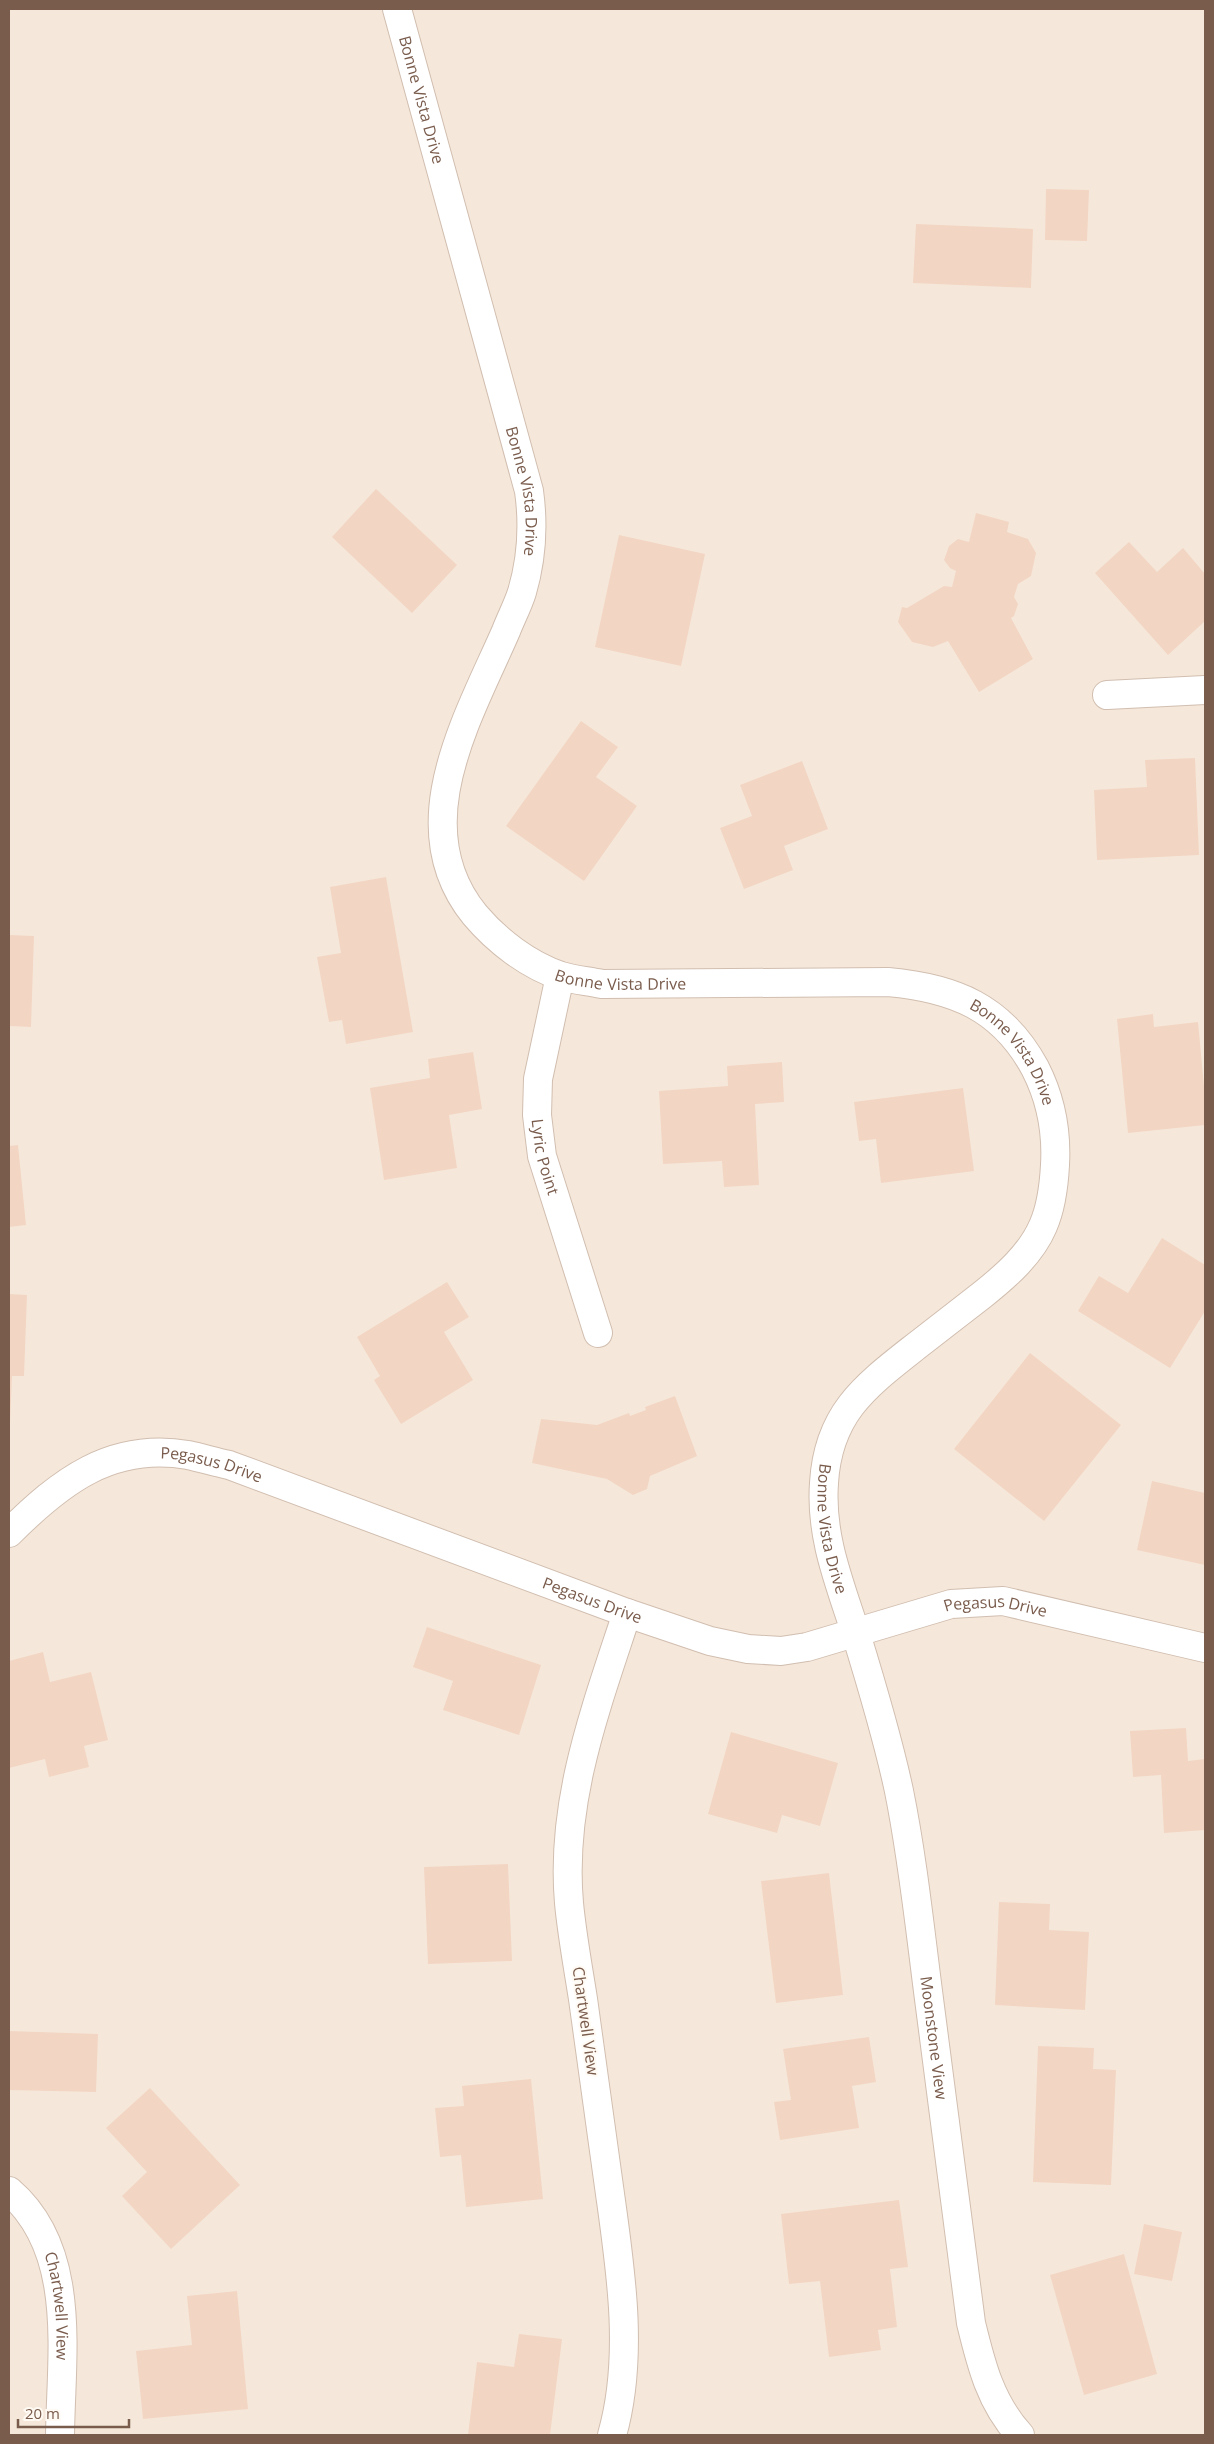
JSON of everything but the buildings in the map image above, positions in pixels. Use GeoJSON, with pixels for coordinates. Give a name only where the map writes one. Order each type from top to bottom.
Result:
{"type":"FeatureCollection","features":[{"type":"Feature","properties":{"kind":"street","name":"Bonne Vista Drive"},"geometry":{"type":"LineString","coordinates":[[397,9],[521,463],[533,523],[531,557],[521,594],[453,754],[445,787],[443,826],[449,866],[464,901],[491,933],[526,958],[560,976],[602,984],[638,985],[888,982],[924,986],[957,995],[988,1014],[1013,1037],[1033,1065],[1049,1097],[1056,1138],[1054,1183],[1044,1226],[1022,1260],[993,1286],[867,1384],[845,1413],[830,1445],[824,1483],[824,1525],[832,1565],[856,1634]]}},
{"type":"Feature","properties":{"kind":"street"},"geometry":{"type":"LineString","coordinates":[[1107,695],[1205,690]]}},
{"type":"Feature","properties":{"kind":"street","name":"Lyric Point"},"geometry":{"type":"LineString","coordinates":[[560,976],[538,1079],[537,1115],[542,1156],[598,1333]]}},
{"type":"Feature","properties":{"kind":"street","name":"Pegasus Drive"},"geometry":{"type":"LineString","coordinates":[[9,1533],[33,1509],[73,1478],[102,1463],[136,1454],[187,1455],[229,1465],[627,1613],[710,1641],[748,1649],[781,1652],[856,1634],[950,1604],[1003,1601],[1205,1648]]}},
{"type":"Feature","properties":{"kind":"street","name":"Chartwell View"},"geometry":{"type":"LineString","coordinates":[[612,2435],[617,2417],[623,2367],[622,2305],[617,2243],[569,1902],[569,1844],[575,1790],[585,1740],[627,1613]]}},
{"type":"Feature","properties":{"kind":"street","name":"Moonstone View"},"geometry":{"type":"LineString","coordinates":[[856,1634],[899,1791],[912,1869],[971,2323],[985,2379],[1010,2424],[1020,2435]]}},
{"type":"Feature","properties":{"kind":"street","name":"Chartwell View"},"geometry":{"type":"LineString","coordinates":[[9,2191],[32,2216],[49,2245],[58,2279],[61,2317],[60,2435]]}},
{"type":"Feature","properties":{"kind":"shaded area"},"geometry":{"type":"Polygon","coordinates":[[[9,9],[1205,9],[1205,2435],[9,2435],[9,9]]]}}]}
